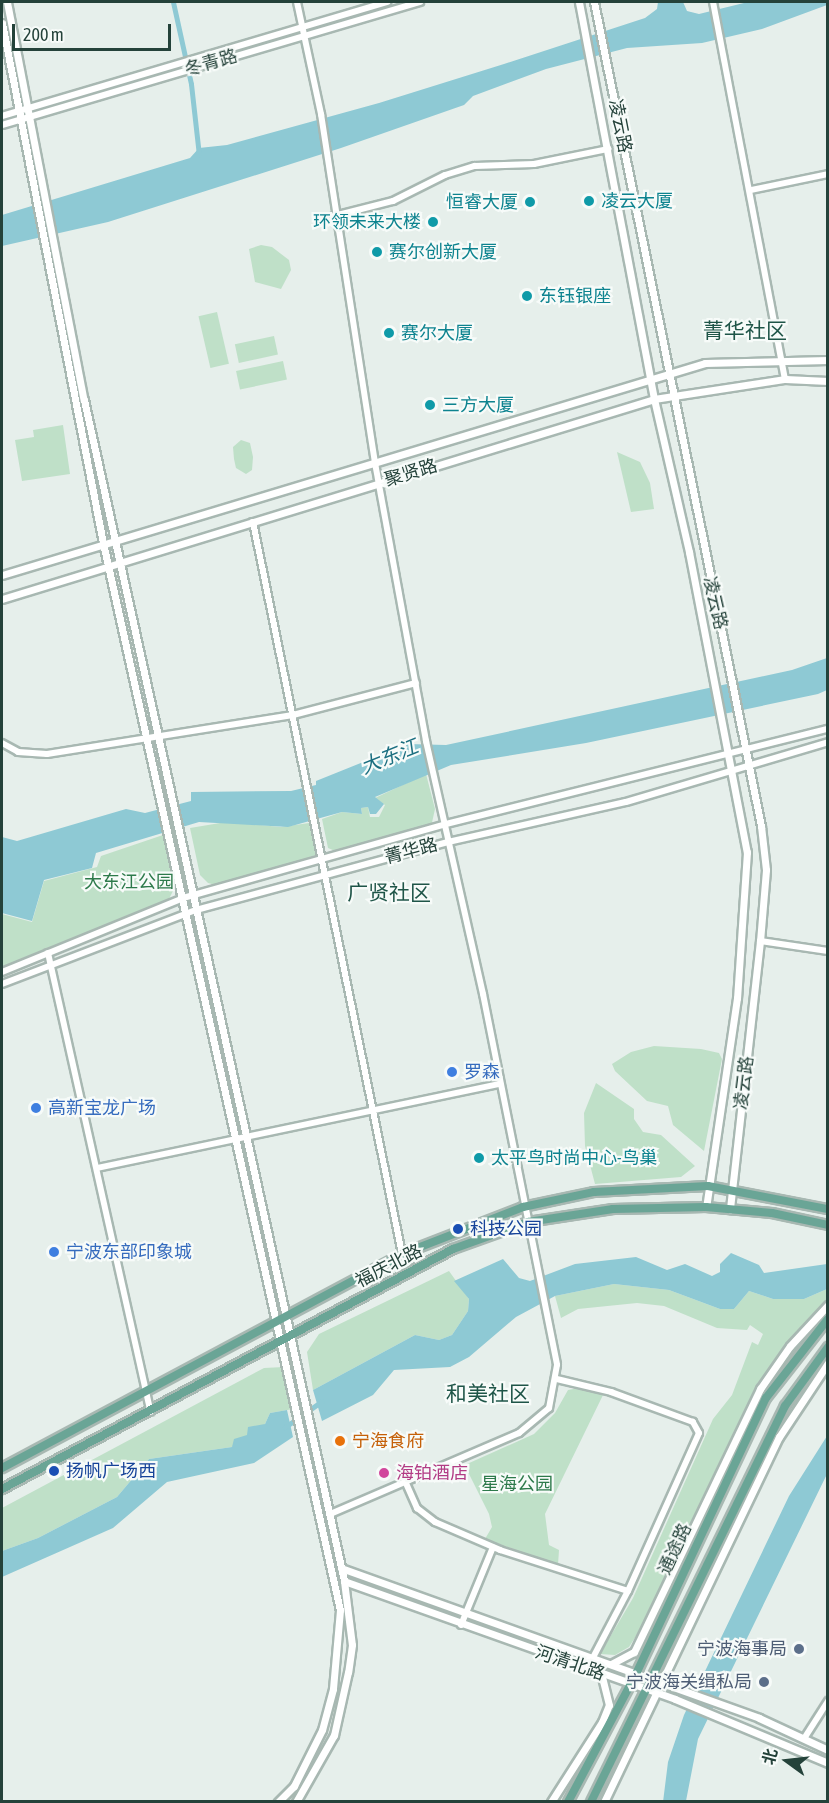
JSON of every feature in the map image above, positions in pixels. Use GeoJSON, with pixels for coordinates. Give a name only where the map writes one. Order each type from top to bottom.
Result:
{"type":"FeatureCollection","features":[{"type":"Feature","properties":{"kind":"main road"},"geometry":{"type":"LineString","coordinates":[[7,2],[29,108],[41,202]]}},
{"type":"Feature","properties":{"kind":"main road","name":"凌云路"},"geometry":{"type":"LineString","coordinates":[[579,2],[650,381],[733,768],[747,852],[737,998],[706,1208]]}},
{"type":"Feature","properties":{"kind":"main road","name":"凌云路"},"geometry":{"type":"LineString","coordinates":[[594,2],[747,747],[766,870],[730,1209]]}},
{"type":"Feature","properties":{"kind":"main road"},"geometry":{"type":"LineString","coordinates":[[2,23],[19,111],[160,736],[246,1136],[282,1318]]}},
{"type":"Feature","properties":{"kind":"main road"},"geometry":{"type":"LineString","coordinates":[[48,236],[103,543],[150,737],[235,1138],[282,1318],[306,1398],[342,1568],[352,1645],[348,1672],[334,1735],[296,1802]]}},
{"type":"Feature","properties":{"kind":"main road","name":"聚贤路"},"geometry":{"type":"LineString","coordinates":[[2,575],[115,539],[705,363],[783,358],[828,360]]}},
{"type":"Feature","properties":{"kind":"main road","name":"聚贤路"},"geometry":{"type":"LineString","coordinates":[[2,599],[654,399],[785,379],[828,381]]}},
{"type":"Feature","properties":{"kind":"main road","name":"福庆北路"},"geometry":{"type":"LineString","coordinates":[[2,1468],[402,1254],[523,1207],[594,1192],[708,1186],[732,1187],[828,1209]]}},
{"type":"Feature","properties":{"kind":"main road","name":"福庆北路"},"geometry":{"type":"LineString","coordinates":[[2,1489],[151,1412],[287,1335],[453,1249],[528,1222],[613,1209],[706,1208],[730,1209],[828,1225]]}},
{"type":"Feature","properties":{"kind":"main road"},"geometry":{"type":"LineString","coordinates":[[609,1665],[634,1652],[760,1389],[790,1346],[828,1305]]}},
{"type":"Feature","properties":{"kind":"main road","name":"通途路"},"geometry":{"type":"LineString","coordinates":[[568,1802],[636,1674],[766,1398],[828,1319]]}},
{"type":"Feature","properties":{"kind":"main road"},"geometry":{"type":"LineString","coordinates":[[278,1802],[294,1786],[322,1730],[338,1651],[340,1610],[298,1409],[287,1335]]}},
{"type":"Feature","properties":{"kind":"main road","name":"通途路"},"geometry":{"type":"LineString","coordinates":[[591,1802],[649,1691],[785,1406],[828,1347]]}},
{"type":"Feature","properties":{"kind":"main road"},"geometry":{"type":"LineString","coordinates":[[604,1802],[659,1694],[779,1437],[828,1363]]}},
{"type":"Feature","properties":{"kind":"main road","name":"河清北路"},"geometry":{"type":"LineString","coordinates":[[342,1568],[678,1688],[805,1737]]}},
{"type":"Feature","properties":{"kind":"main road","name":"河清北路"},"geometry":{"type":"LineString","coordinates":[[344,1581],[461,1625],[713,1713],[828,1763]]}},
{"type":"Feature","properties":{"kind":"main road"},"geometry":{"type":"LineString","coordinates":[[551,1802],[602,1722],[609,1705],[601,1674]]}},
{"type":"Feature","properties":{"kind":"main road"},"geometry":{"type":"LineString","coordinates":[[805,1737],[828,1750]]}},
{"type":"Feature","properties":{"kind":"street"},"geometry":{"type":"LineString","coordinates":[[297,2],[321,114],[334,216],[375,463],[426,741],[446,824],[500,1084],[557,1379],[549,1408],[519,1433],[330,1514]]}},
{"type":"Feature","properties":{"kind":"street","name":"冬青路"},"geometry":{"type":"LineString","coordinates":[[2,116],[388,2]]}},
{"type":"Feature","properties":{"kind":"street","name":"冬青路"},"geometry":{"type":"LineString","coordinates":[[2,125],[420,2]]}},
{"type":"Feature","properties":{"kind":"street"},"geometry":{"type":"LineString","coordinates":[[713,4],[751,190],[785,379]]}},
{"type":"Feature","properties":{"kind":"street"},"geometry":{"type":"LineString","coordinates":[[334,216],[393,201],[475,166],[552,162],[608,149]]}},
{"type":"Feature","properties":{"kind":"street"},"geometry":{"type":"LineString","coordinates":[[751,190],[828,174]]}},
{"type":"Feature","properties":{"kind":"street"},"geometry":{"type":"LineString","coordinates":[[253,522],[317,827],[371,1110],[402,1254]]}},
{"type":"Feature","properties":{"kind":"street"},"geometry":{"type":"LineString","coordinates":[[2,743],[33,755],[293,715],[416,683]]}},
{"type":"Feature","properties":{"kind":"street"},"geometry":{"type":"LineString","coordinates":[[2,972],[183,898],[446,824],[747,747],[828,729]]}},
{"type":"Feature","properties":{"kind":"street","name":"菁华路"},"geometry":{"type":"LineString","coordinates":[[2,984],[196,910],[448,842],[626,802],[733,768],[828,742]]}},
{"type":"Feature","properties":{"kind":"street"},"geometry":{"type":"LineString","coordinates":[[760,940],[828,951]]}},
{"type":"Feature","properties":{"kind":"street"},"geometry":{"type":"LineString","coordinates":[[48,953],[151,1412]]}},
{"type":"Feature","properties":{"kind":"street"},"geometry":{"type":"LineString","coordinates":[[97,1168],[500,1084]]}},
{"type":"Feature","properties":{"kind":"street"},"geometry":{"type":"LineString","coordinates":[[557,1379],[611,1392],[693,1422],[699,1433],[628,1591],[587,1669]]}},
{"type":"Feature","properties":{"kind":"street"},"geometry":{"type":"LineString","coordinates":[[405,1481],[417,1508],[435,1522],[493,1547],[628,1591]]}},
{"type":"Feature","properties":{"kind":"street"},"geometry":{"type":"LineString","coordinates":[[461,1625],[493,1547]]}},
{"type":"Feature","properties":{"kind":"street"},"geometry":{"type":"LineString","coordinates":[[805,1737],[828,1701]]}},
{"type":"Feature","properties":{"kind":"green space"},"geometry":{"type":"Polygon","coordinates":[[[261,245],[272,247],[289,260],[291,270],[281,289],[255,282],[249,249],[261,245]]]}},
{"type":"Feature","properties":{"kind":"green space"},"geometry":{"type":"Polygon","coordinates":[[[217,312],[229,364],[210,368],[198,316],[217,312]]]}},
{"type":"Feature","properties":{"kind":"green space"},"geometry":{"type":"Polygon","coordinates":[[[274,336],[278,355],[239,363],[235,344],[274,336]]]}},
{"type":"Feature","properties":{"kind":"green space"},"geometry":{"type":"Polygon","coordinates":[[[283,361],[287,380],[240,390],[236,371],[283,361]]]}},
{"type":"Feature","properties":{"kind":"green space"},"geometry":{"type":"Polygon","coordinates":[[[63,425],[70,474],[22,481],[15,440],[34,437],[33,430],[63,425]]]}},
{"type":"Feature","properties":{"kind":"green space"},"geometry":{"type":"Polygon","coordinates":[[[241,440],[250,443],[253,457],[252,470],[246,474],[236,468],[234,459],[233,447],[241,440]]]}},
{"type":"Feature","properties":{"kind":"green space"},"geometry":{"type":"Polygon","coordinates":[[[617,452],[640,462],[650,483],[654,509],[631,512],[617,452]]]}},
{"type":"Feature","properties":{"kind":"green space"},"geometry":{"type":"Polygon","coordinates":[[[426,774],[435,809],[431,827],[340,853],[328,848],[322,819],[342,812],[362,814],[361,808],[368,807],[370,817],[379,817],[385,805],[375,798],[426,774]]]}},
{"type":"Feature","properties":{"kind":"green space","name":"大东江公园"},"geometry":{"type":"Polygon","coordinates":[[[226,822],[281,827],[309,823],[316,855],[220,886],[208,883],[200,875],[190,828],[226,822]]]}},
{"type":"Feature","properties":{"kind":"green space","name":"大东江公园"},"geometry":{"type":"Polygon","coordinates":[[[163,835],[176,885],[168,901],[2,969],[2,914],[32,922],[44,881],[97,867],[101,856],[163,835]]]}},
{"type":"Feature","properties":{"kind":"green space"},"geometry":{"type":"Polygon","coordinates":[[[654,1046],[701,1049],[719,1053],[722,1059],[704,1151],[673,1125],[668,1106],[647,1101],[615,1071],[612,1064],[631,1052],[654,1046]]]}},
{"type":"Feature","properties":{"kind":"green space"},"geometry":{"type":"Polygon","coordinates":[[[596,1083],[634,1109],[634,1119],[643,1132],[661,1135],[695,1166],[681,1177],[595,1184],[585,1146],[584,1113],[596,1083]]]}},
{"type":"Feature","properties":{"kind":"green space"},"geometry":{"type":"Polygon","coordinates":[[[449,1271],[469,1299],[468,1311],[452,1335],[439,1340],[415,1335],[313,1390],[307,1352],[319,1334],[449,1271]]]}},
{"type":"Feature","properties":{"kind":"green space"},"geometry":{"type":"Polygon","coordinates":[[[614,1284],[669,1290],[720,1309],[734,1309],[749,1291],[773,1299],[804,1299],[827,1289],[827,1299],[770,1368],[638,1633],[629,1647],[615,1655],[600,1654],[633,1598],[713,1419],[732,1395],[752,1342],[758,1345],[763,1334],[750,1325],[747,1330],[717,1328],[664,1306],[637,1303],[578,1309],[561,1318],[555,1296],[614,1284]]]}},
{"type":"Feature","properties":{"kind":"green space"},"geometry":{"type":"Polygon","coordinates":[[[284,1367],[293,1409],[270,1413],[265,1424],[232,1447],[149,1459],[117,1497],[38,1538],[2,1551],[2,1508],[264,1368],[284,1367]]]}},
{"type":"Feature","properties":{"kind":"green space","name":"星海公园"},"geometry":{"type":"Polygon","coordinates":[[[584,1387],[603,1395],[545,1514],[549,1545],[559,1550],[558,1565],[485,1539],[492,1527],[489,1514],[469,1474],[458,1468],[534,1434],[555,1413],[568,1390],[584,1387]]]}},
{"type":"Feature","properties":{"kind":"water"},"geometry":{"type":"Polygon","coordinates":[[[658,2],[683,2],[687,11],[699,14],[748,2],[827,2],[827,5],[762,29],[702,43],[627,48],[546,69],[473,96],[464,105],[341,148],[108,222],[2,246],[2,215],[190,158],[199,148],[227,145],[379,103],[504,64],[645,18],[657,9],[658,2]]]}},
{"type":"Feature","properties":{"kind":"water","name":"大东江"},"geometry":{"type":"Polygon","coordinates":[[[827,658],[827,690],[818,694],[586,743],[451,765],[375,797],[384,804],[376,814],[370,814],[368,807],[361,808],[362,814],[342,812],[288,827],[199,822],[96,853],[92,868],[44,880],[32,921],[2,913],[2,837],[17,841],[126,809],[145,813],[191,801],[191,792],[291,791],[316,785],[316,781],[408,744],[446,745],[792,670],[827,658]]]}},
{"type":"Feature","properties":{"kind":"water"},"geometry":{"type":"Polygon","coordinates":[[[731,1253],[759,1265],[764,1273],[827,1264],[827,1289],[804,1299],[773,1299],[749,1291],[734,1309],[720,1309],[669,1290],[614,1284],[555,1296],[516,1317],[469,1357],[450,1367],[394,1370],[373,1395],[322,1421],[313,1390],[415,1335],[439,1340],[452,1335],[468,1311],[469,1299],[454,1281],[503,1259],[519,1278],[530,1281],[575,1264],[636,1257],[667,1270],[685,1264],[712,1276],[720,1272],[720,1264],[731,1253]]]}},
{"type":"Feature","properties":{"kind":"water"},"geometry":{"type":"Polygon","coordinates":[[[287,1410],[293,1437],[254,1463],[167,1482],[113,1528],[2,1577],[2,1551],[38,1538],[117,1497],[149,1459],[232,1447],[234,1439],[247,1435],[248,1427],[265,1424],[270,1413],[287,1410]]]}},
{"type":"Feature","properties":{"kind":"water"},"geometry":{"type":"Polygon","coordinates":[[[827,1436],[827,1474],[698,1739],[686,1801],[663,1802],[668,1762],[684,1715],[789,1496],[827,1436]]]}},
{"type":"Feature","properties":{"kind":"waterway"},"geometry":{"type":"LineString","coordinates":[[173,2],[191,84],[199,155]]}},
{"type":"Feature","properties":{"kind":"waterway"},"geometry":{"type":"LineString","coordinates":[[285,1427],[322,1401]]}},
{"type":"Feature","properties":{"kind":"place","name":"凌云大厦"},"geometry":{"type":"Point","coordinates":[589,201]}},
{"type":"Feature","properties":{"kind":"place","name":"恒睿大厦"},"geometry":{"type":"Point","coordinates":[530,202]}},
{"type":"Feature","properties":{"kind":"place","name":"环领未来大楼"},"geometry":{"type":"Point","coordinates":[433,222]}},
{"type":"Feature","properties":{"kind":"place","name":"赛尔创新大厦"},"geometry":{"type":"Point","coordinates":[377,252]}},
{"type":"Feature","properties":{"kind":"place","name":"东钰银座"},"geometry":{"type":"Point","coordinates":[527,296]}},
{"type":"Feature","properties":{"kind":"place","name":"赛尔大厦"},"geometry":{"type":"Point","coordinates":[389,333]}},
{"type":"Feature","properties":{"kind":"place","name":"三方大厦"},"geometry":{"type":"Point","coordinates":[430,405]}},
{"type":"Feature","properties":{"kind":"place","name":"罗森"},"geometry":{"type":"Point","coordinates":[452,1072]}},
{"type":"Feature","properties":{"kind":"place","name":"高新宝龙广场"},"geometry":{"type":"Point","coordinates":[36,1108]}},
{"type":"Feature","properties":{"kind":"place","name":"太平鸟时尚中心-鸟巢"},"geometry":{"type":"Point","coordinates":[479,1158]}},
{"type":"Feature","properties":{"kind":"place","name":"科技公园"},"geometry":{"type":"Point","coordinates":[458,1229]}},
{"type":"Feature","properties":{"kind":"place","name":"宁波东部印象城"},"geometry":{"type":"Point","coordinates":[54,1252]}},
{"type":"Feature","properties":{"kind":"place","name":"宁海食府"},"geometry":{"type":"Point","coordinates":[340,1441]}},
{"type":"Feature","properties":{"kind":"place","name":"扬帆广场西"},"geometry":{"type":"Point","coordinates":[54,1471]}},
{"type":"Feature","properties":{"kind":"place","name":"海铂酒店"},"geometry":{"type":"Point","coordinates":[384,1473]}},
{"type":"Feature","properties":{"kind":"place","name":"宁波海事局"},"geometry":{"type":"Point","coordinates":[799,1649]}},
{"type":"Feature","properties":{"kind":"place","name":"宁波海关缉私局"},"geometry":{"type":"Point","coordinates":[764,1682]}},
{"type":"Feature","properties":{"kind":"district","name":"菁华社区"},"geometry":{"type":"Point","coordinates":[745,330]}},
{"type":"Feature","properties":{"kind":"district","name":"广贤社区"},"geometry":{"type":"Point","coordinates":[389,892]}},
{"type":"Feature","properties":{"kind":"district","name":"和美社区"},"geometry":{"type":"Point","coordinates":[488,1393]}}]}
